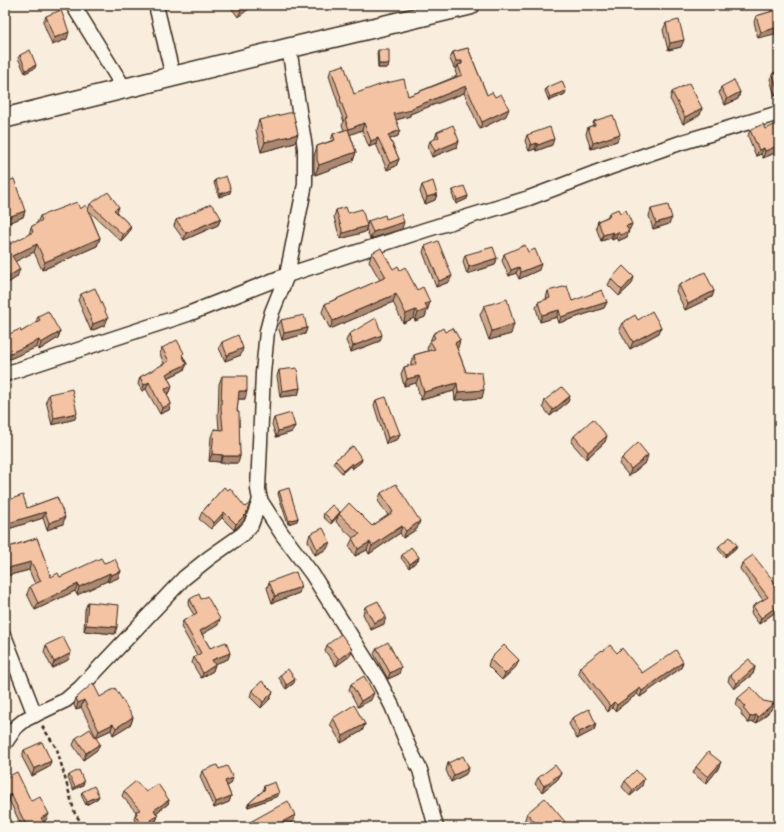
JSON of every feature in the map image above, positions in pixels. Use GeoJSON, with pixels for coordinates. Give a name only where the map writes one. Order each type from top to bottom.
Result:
{"type":"FeatureCollection","features":[{"type":"Feature","properties":{"kind":"main road"},"geometry":{"type":"LineString","coordinates":[[5,118],[289,48],[429,10],[470,5]]}},
{"type":"Feature","properties":{"kind":"street"},"geometry":{"type":"LineString","coordinates":[[73,5],[124,88]]}},
{"type":"Feature","properties":{"kind":"street"},"geometry":{"type":"LineString","coordinates":[[156,5],[173,76]]}},
{"type":"Feature","properties":{"kind":"street"},"geometry":{"type":"LineString","coordinates":[[289,48],[305,148],[305,184],[287,275],[272,312],[267,331],[263,373],[258,489],[260,500],[282,534],[312,574],[378,679],[392,706],[409,748],[420,770],[436,827]]}},
{"type":"Feature","properties":{"kind":"street"},"geometry":{"type":"LineString","coordinates":[[5,374],[188,314],[287,275],[418,232],[529,198],[682,142],[779,113]]}},
{"type":"Feature","properties":{"kind":"street"},"geometry":{"type":"LineString","coordinates":[[5,743],[16,727],[26,719],[66,700],[80,688],[184,578],[243,534],[251,525],[260,500]]}},
{"type":"Feature","properties":{"kind":"street"},"geometry":{"type":"LineString","coordinates":[[5,638],[35,715]]}},
{"type":"Feature","properties":{"kind":"path"},"geometry":{"type":"LineString","coordinates":[[35,715],[57,749],[75,814],[85,827]]}},
{"type":"Feature","properties":{"kind":"building"},"geometry":{"type":"Polygon","coordinates":[[[779,6],[779,27],[761,32],[756,16],[773,11],[772,7],[779,6]]]}},
{"type":"Feature","properties":{"kind":"building"},"geometry":{"type":"Polygon","coordinates":[[[61,10],[69,32],[54,38],[46,16],[61,10]]]}},
{"type":"Feature","properties":{"kind":"building"},"geometry":{"type":"Polygon","coordinates":[[[679,20],[684,40],[670,43],[666,23],[679,20]]]}},
{"type":"Feature","properties":{"kind":"building"},"geometry":{"type":"Polygon","coordinates":[[[468,48],[487,95],[492,92],[495,97],[501,94],[509,109],[482,122],[466,86],[412,108],[412,110],[394,114],[400,130],[388,135],[399,159],[390,163],[378,138],[371,141],[364,123],[349,129],[345,119],[347,118],[340,99],[341,98],[331,69],[344,65],[354,94],[382,84],[404,79],[408,96],[462,75],[458,65],[462,64],[462,61],[456,61],[453,52],[468,48]]]}},
{"type":"Feature","properties":{"kind":"building"},"geometry":{"type":"Polygon","coordinates":[[[30,50],[36,65],[26,70],[20,55],[30,50]]]}},
{"type":"Feature","properties":{"kind":"building"},"geometry":{"type":"Polygon","coordinates":[[[378,50],[389,50],[389,64],[379,64],[378,50]]]}},
{"type":"Feature","properties":{"kind":"building"},"geometry":{"type":"Polygon","coordinates":[[[779,71],[779,89],[777,89],[773,73],[779,71]]]}},
{"type":"Feature","properties":{"kind":"building"},"geometry":{"type":"Polygon","coordinates":[[[734,80],[740,92],[727,99],[721,87],[734,80]]]}},
{"type":"Feature","properties":{"kind":"building"},"geometry":{"type":"Polygon","coordinates":[[[562,81],[566,91],[550,97],[546,88],[562,81]]]}},
{"type":"Feature","properties":{"kind":"building"},"geometry":{"type":"Polygon","coordinates":[[[689,83],[702,108],[685,117],[672,92],[689,83]]]}},
{"type":"Feature","properties":{"kind":"building"},"geometry":{"type":"Polygon","coordinates":[[[293,112],[298,134],[265,142],[259,120],[293,112]]]}},
{"type":"Feature","properties":{"kind":"building"},"geometry":{"type":"Polygon","coordinates":[[[613,115],[620,134],[593,143],[588,127],[595,125],[594,121],[613,115]]]}},
{"type":"Feature","properties":{"kind":"building"},"geometry":{"type":"Polygon","coordinates":[[[763,124],[765,129],[777,124],[779,129],[779,140],[775,141],[777,146],[765,151],[764,148],[759,150],[750,130],[763,124]]]}},
{"type":"Feature","properties":{"kind":"building"},"geometry":{"type":"Polygon","coordinates":[[[453,125],[459,141],[435,151],[430,141],[439,137],[437,132],[453,125]]]}},
{"type":"Feature","properties":{"kind":"building"},"geometry":{"type":"Polygon","coordinates":[[[550,127],[554,139],[538,145],[537,143],[531,145],[527,135],[550,127]]]}},
{"type":"Feature","properties":{"kind":"building"},"geometry":{"type":"Polygon","coordinates":[[[348,129],[356,152],[319,165],[317,160],[317,146],[335,140],[333,134],[348,129]]]}},
{"type":"Feature","properties":{"kind":"building"},"geometry":{"type":"Polygon","coordinates":[[[226,176],[231,190],[220,194],[215,180],[226,176]]]}},
{"type":"Feature","properties":{"kind":"building"},"geometry":{"type":"Polygon","coordinates":[[[14,179],[25,211],[8,217],[5,209],[5,182],[14,179]]]}},
{"type":"Feature","properties":{"kind":"building"},"geometry":{"type":"Polygon","coordinates":[[[433,181],[437,194],[427,197],[422,185],[433,181]]]}},
{"type":"Feature","properties":{"kind":"building"},"geometry":{"type":"Polygon","coordinates":[[[464,186],[468,196],[457,200],[453,190],[464,186]]]}},
{"type":"Feature","properties":{"kind":"building"},"geometry":{"type":"Polygon","coordinates":[[[108,192],[119,207],[114,210],[131,226],[123,235],[90,204],[108,192]]]}},
{"type":"Feature","properties":{"kind":"building"},"geometry":{"type":"Polygon","coordinates":[[[77,202],[80,209],[86,205],[100,238],[45,262],[37,244],[12,256],[20,269],[5,279],[5,246],[33,232],[31,227],[42,220],[40,216],[77,202]]]}},
{"type":"Feature","properties":{"kind":"building"},"geometry":{"type":"Polygon","coordinates":[[[211,204],[221,218],[186,233],[176,220],[211,204]]]}},
{"type":"Feature","properties":{"kind":"building"},"geometry":{"type":"Polygon","coordinates":[[[668,205],[672,218],[656,223],[651,209],[668,205]]]}},
{"type":"Feature","properties":{"kind":"building"},"geometry":{"type":"Polygon","coordinates":[[[346,207],[348,213],[362,209],[367,226],[343,233],[336,210],[346,207]]]}},
{"type":"Feature","properties":{"kind":"building"},"geometry":{"type":"Polygon","coordinates":[[[618,209],[620,213],[626,210],[632,224],[626,226],[629,231],[620,235],[618,232],[614,234],[613,232],[603,235],[598,221],[610,216],[609,213],[618,209]]]}},
{"type":"Feature","properties":{"kind":"building"},"geometry":{"type":"Polygon","coordinates":[[[401,214],[404,222],[373,232],[368,221],[385,215],[386,219],[401,214]]]}},
{"type":"Feature","properties":{"kind":"building"},"geometry":{"type":"Polygon","coordinates":[[[438,241],[452,276],[439,281],[425,246],[438,241]]]}},
{"type":"Feature","properties":{"kind":"building"},"geometry":{"type":"Polygon","coordinates":[[[525,245],[528,252],[535,249],[541,264],[521,272],[519,267],[511,270],[504,254],[525,245]]]}},
{"type":"Feature","properties":{"kind":"building"},"geometry":{"type":"Polygon","coordinates":[[[493,247],[497,258],[469,267],[465,255],[493,247]]]}},
{"type":"Feature","properties":{"kind":"building"},"geometry":{"type":"Polygon","coordinates":[[[381,248],[393,269],[398,266],[400,270],[405,267],[417,290],[423,287],[430,302],[425,304],[428,309],[418,313],[416,310],[406,314],[396,294],[333,321],[325,304],[386,277],[372,253],[381,248]]]}},
{"type":"Feature","properties":{"kind":"building"},"geometry":{"type":"Polygon","coordinates":[[[623,266],[634,277],[622,290],[611,279],[623,266]]]}},
{"type":"Feature","properties":{"kind":"building"},"geometry":{"type":"Polygon","coordinates":[[[705,272],[714,291],[688,304],[679,285],[705,272]]]}},
{"type":"Feature","properties":{"kind":"building"},"geometry":{"type":"Polygon","coordinates":[[[567,286],[572,301],[602,290],[607,302],[561,317],[559,310],[542,315],[538,302],[550,298],[548,291],[567,286]]]}},
{"type":"Feature","properties":{"kind":"building"},"geometry":{"type":"Polygon","coordinates":[[[95,288],[108,318],[93,324],[81,294],[95,288]]]}},
{"type":"Feature","properties":{"kind":"building"},"geometry":{"type":"Polygon","coordinates":[[[507,299],[514,324],[492,331],[484,306],[507,299]]]}},
{"type":"Feature","properties":{"kind":"building"},"geometry":{"type":"Polygon","coordinates":[[[48,311],[60,332],[41,343],[39,340],[6,355],[5,336],[20,329],[21,332],[40,320],[38,316],[48,311]]]}},
{"type":"Feature","properties":{"kind":"building"},"geometry":{"type":"Polygon","coordinates":[[[652,311],[661,327],[633,342],[622,323],[635,315],[638,320],[652,311]]]}},
{"type":"Feature","properties":{"kind":"building"},"geometry":{"type":"Polygon","coordinates":[[[304,315],[307,328],[284,333],[281,320],[304,315]]]}},
{"type":"Feature","properties":{"kind":"building"},"geometry":{"type":"Polygon","coordinates":[[[376,318],[382,335],[353,346],[349,334],[376,318]]]}},
{"type":"Feature","properties":{"kind":"building"},"geometry":{"type":"Polygon","coordinates":[[[443,328],[445,332],[453,328],[460,340],[455,343],[466,372],[482,373],[484,390],[458,392],[457,383],[424,392],[419,376],[407,379],[404,367],[416,364],[414,355],[435,349],[430,341],[435,338],[433,334],[443,328]]]}},
{"type":"Feature","properties":{"kind":"building"},"geometry":{"type":"Polygon","coordinates":[[[238,335],[243,348],[227,355],[222,342],[238,335]]]}},
{"type":"Feature","properties":{"kind":"building"},"geometry":{"type":"Polygon","coordinates":[[[177,340],[184,353],[182,355],[187,364],[166,374],[172,386],[165,389],[171,404],[162,408],[149,382],[144,385],[140,377],[169,361],[162,348],[177,340]]]}},
{"type":"Feature","properties":{"kind":"building"},"geometry":{"type":"Polygon","coordinates":[[[297,368],[300,388],[282,391],[279,370],[297,368]]]}},
{"type":"Feature","properties":{"kind":"building"},"geometry":{"type":"Polygon","coordinates":[[[222,376],[247,376],[247,391],[239,391],[237,412],[239,412],[240,456],[223,456],[212,454],[214,429],[223,430],[221,408],[222,376]]]}},
{"type":"Feature","properties":{"kind":"building"},"geometry":{"type":"Polygon","coordinates":[[[562,387],[570,396],[553,410],[545,400],[562,387]]]}},
{"type":"Feature","properties":{"kind":"building"},"geometry":{"type":"Polygon","coordinates":[[[72,389],[77,413],[54,418],[49,394],[72,389]]]}},
{"type":"Feature","properties":{"kind":"building"},"geometry":{"type":"Polygon","coordinates":[[[386,397],[400,434],[388,438],[376,400],[386,397]]]}},
{"type":"Feature","properties":{"kind":"building"},"geometry":{"type":"Polygon","coordinates":[[[291,413],[295,426],[278,431],[274,418],[291,413]]]}},
{"type":"Feature","properties":{"kind":"building"},"geometry":{"type":"Polygon","coordinates":[[[593,419],[607,436],[588,452],[574,436],[593,419]]]}},
{"type":"Feature","properties":{"kind":"building"},"geometry":{"type":"Polygon","coordinates":[[[638,443],[648,455],[631,469],[622,458],[638,443]]]}},
{"type":"Feature","properties":{"kind":"building"},"geometry":{"type":"Polygon","coordinates":[[[353,446],[362,459],[353,465],[352,463],[344,470],[335,460],[353,446]]]}},
{"type":"Feature","properties":{"kind":"building"},"geometry":{"type":"Polygon","coordinates":[[[396,484],[420,521],[406,531],[402,526],[372,546],[370,542],[358,549],[352,538],[360,534],[339,514],[349,503],[372,526],[393,512],[381,493],[396,484]]]}},
{"type":"Feature","properties":{"kind":"building"},"geometry":{"type":"Polygon","coordinates":[[[224,487],[228,490],[230,488],[245,507],[250,503],[246,514],[236,524],[224,512],[214,523],[202,512],[224,487]]]}},
{"type":"Feature","properties":{"kind":"building"},"geometry":{"type":"Polygon","coordinates":[[[289,488],[298,518],[289,521],[279,491],[289,488]]]}},
{"type":"Feature","properties":{"kind":"building"},"geometry":{"type":"Polygon","coordinates":[[[5,495],[7,495],[8,500],[23,495],[27,508],[57,497],[65,517],[49,523],[45,512],[5,524],[5,495]]]}},
{"type":"Feature","properties":{"kind":"building"},"geometry":{"type":"Polygon","coordinates":[[[332,505],[340,512],[332,521],[324,513],[332,505]]]}},
{"type":"Feature","properties":{"kind":"building"},"geometry":{"type":"Polygon","coordinates":[[[323,528],[330,542],[317,549],[310,534],[323,528]]]}},
{"type":"Feature","properties":{"kind":"building"},"geometry":{"type":"Polygon","coordinates":[[[730,537],[737,545],[726,554],[719,546],[730,537]]]}},
{"type":"Feature","properties":{"kind":"building"},"geometry":{"type":"Polygon","coordinates":[[[37,538],[51,577],[58,573],[60,577],[101,558],[104,563],[115,559],[121,571],[111,575],[110,573],[79,587],[78,584],[38,603],[30,586],[41,581],[31,562],[8,568],[6,548],[37,538]]]}},
{"type":"Feature","properties":{"kind":"building"},"geometry":{"type":"Polygon","coordinates":[[[411,547],[419,557],[410,564],[402,555],[411,547]]]}},
{"type":"Feature","properties":{"kind":"building"},"geometry":{"type":"Polygon","coordinates":[[[753,555],[776,584],[774,586],[779,592],[779,610],[776,607],[761,618],[753,606],[768,597],[742,563],[753,555]]]}},
{"type":"Feature","properties":{"kind":"building"},"geometry":{"type":"Polygon","coordinates":[[[296,572],[301,587],[275,596],[269,582],[296,572]]]}},
{"type":"Feature","properties":{"kind":"building"},"geometry":{"type":"Polygon","coordinates":[[[199,594],[201,599],[207,596],[220,619],[200,631],[210,648],[226,642],[230,653],[212,660],[215,665],[203,673],[194,657],[201,653],[183,621],[197,613],[190,599],[199,594]]]}},
{"type":"Feature","properties":{"kind":"building"},"geometry":{"type":"Polygon","coordinates":[[[378,601],[386,617],[374,623],[365,607],[378,601]]]}},
{"type":"Feature","properties":{"kind":"building"},"geometry":{"type":"Polygon","coordinates":[[[88,602],[119,605],[117,627],[86,625],[88,602]]]}},
{"type":"Feature","properties":{"kind":"building"},"geometry":{"type":"Polygon","coordinates":[[[341,634],[352,649],[339,659],[327,645],[341,634]]]}},
{"type":"Feature","properties":{"kind":"building"},"geometry":{"type":"Polygon","coordinates":[[[63,637],[71,653],[54,662],[46,645],[63,637]]]}},
{"type":"Feature","properties":{"kind":"building"},"geometry":{"type":"Polygon","coordinates":[[[388,642],[401,667],[390,673],[377,648],[388,642]]]}},
{"type":"Feature","properties":{"kind":"building"},"geometry":{"type":"Polygon","coordinates":[[[504,645],[519,660],[505,674],[490,659],[504,645]]]}},
{"type":"Feature","properties":{"kind":"building"},"geometry":{"type":"Polygon","coordinates":[[[610,645],[617,653],[622,648],[642,673],[676,650],[683,662],[642,691],[640,688],[617,705],[614,702],[610,706],[580,667],[610,645]]]}},
{"type":"Feature","properties":{"kind":"building"},"geometry":{"type":"Polygon","coordinates":[[[749,659],[755,667],[737,683],[730,675],[749,659]]]}},
{"type":"Feature","properties":{"kind":"building"},"geometry":{"type":"Polygon","coordinates":[[[288,669],[295,679],[287,685],[280,675],[288,669]]]}},
{"type":"Feature","properties":{"kind":"building"},"geometry":{"type":"Polygon","coordinates":[[[364,676],[374,693],[361,701],[351,684],[364,676]]]}},
{"type":"Feature","properties":{"kind":"building"},"geometry":{"type":"Polygon","coordinates":[[[262,681],[273,692],[263,702],[252,690],[262,681]]]}},
{"type":"Feature","properties":{"kind":"building"},"geometry":{"type":"Polygon","coordinates":[[[93,683],[100,697],[115,688],[133,717],[116,728],[113,724],[99,731],[84,700],[78,703],[76,698],[93,683]]]}},
{"type":"Feature","properties":{"kind":"building"},"geometry":{"type":"Polygon","coordinates":[[[751,687],[763,701],[774,703],[758,717],[756,715],[750,717],[743,708],[745,706],[738,698],[751,687]]]}},
{"type":"Feature","properties":{"kind":"building"},"geometry":{"type":"Polygon","coordinates":[[[354,705],[365,724],[343,736],[333,718],[354,705]]]}},
{"type":"Feature","properties":{"kind":"building"},"geometry":{"type":"Polygon","coordinates":[[[589,709],[596,724],[579,732],[572,718],[589,709]]]}},
{"type":"Feature","properties":{"kind":"building"},"geometry":{"type":"Polygon","coordinates":[[[90,729],[100,744],[86,753],[76,738],[90,729]]]}},
{"type":"Feature","properties":{"kind":"building"},"geometry":{"type":"Polygon","coordinates":[[[42,742],[51,761],[34,769],[24,750],[42,742]]]}},
{"type":"Feature","properties":{"kind":"building"},"geometry":{"type":"Polygon","coordinates":[[[708,752],[721,762],[708,777],[696,767],[708,752]]]}},
{"type":"Feature","properties":{"kind":"building"},"geometry":{"type":"Polygon","coordinates":[[[463,756],[469,768],[454,775],[448,763],[463,756]]]}},
{"type":"Feature","properties":{"kind":"building"},"geometry":{"type":"Polygon","coordinates":[[[217,765],[219,769],[227,766],[233,778],[225,781],[231,796],[216,802],[202,771],[217,765]]]}},
{"type":"Feature","properties":{"kind":"building"},"geometry":{"type":"Polygon","coordinates":[[[555,765],[561,773],[544,786],[538,778],[555,765]]]}},
{"type":"Feature","properties":{"kind":"building"},"geometry":{"type":"Polygon","coordinates":[[[79,770],[84,782],[75,787],[69,775],[79,770]]]}},
{"type":"Feature","properties":{"kind":"building"},"geometry":{"type":"Polygon","coordinates":[[[636,770],[644,779],[633,790],[625,781],[636,770]]]}},
{"type":"Feature","properties":{"kind":"building"},"geometry":{"type":"Polygon","coordinates":[[[17,772],[31,801],[40,797],[49,814],[41,818],[45,824],[42,827],[29,827],[24,821],[11,794],[5,797],[5,778],[17,772]]]}},
{"type":"Feature","properties":{"kind":"building"},"geometry":{"type":"Polygon","coordinates":[[[136,781],[146,792],[158,784],[169,800],[154,810],[158,816],[150,820],[155,827],[143,827],[135,815],[137,814],[136,811],[140,810],[124,791],[136,781]]]}},
{"type":"Feature","properties":{"kind":"building"},"geometry":{"type":"Polygon","coordinates":[[[275,782],[279,793],[249,804],[265,789],[264,786],[275,782]]]}},
{"type":"Feature","properties":{"kind":"building"},"geometry":{"type":"Polygon","coordinates":[[[94,786],[99,796],[87,801],[82,792],[94,786]]]}},
{"type":"Feature","properties":{"kind":"building"},"geometry":{"type":"Polygon","coordinates":[[[545,798],[566,823],[562,827],[539,827],[527,813],[545,798]]]}},
{"type":"Feature","properties":{"kind":"building"},"geometry":{"type":"Polygon","coordinates":[[[288,801],[295,815],[273,827],[241,827],[288,801]]]}},
{"type":"Feature","properties":{"kind":"waterway"},"geometry":{"type":"LineString","coordinates":[[775,827],[779,824]]}}]}
